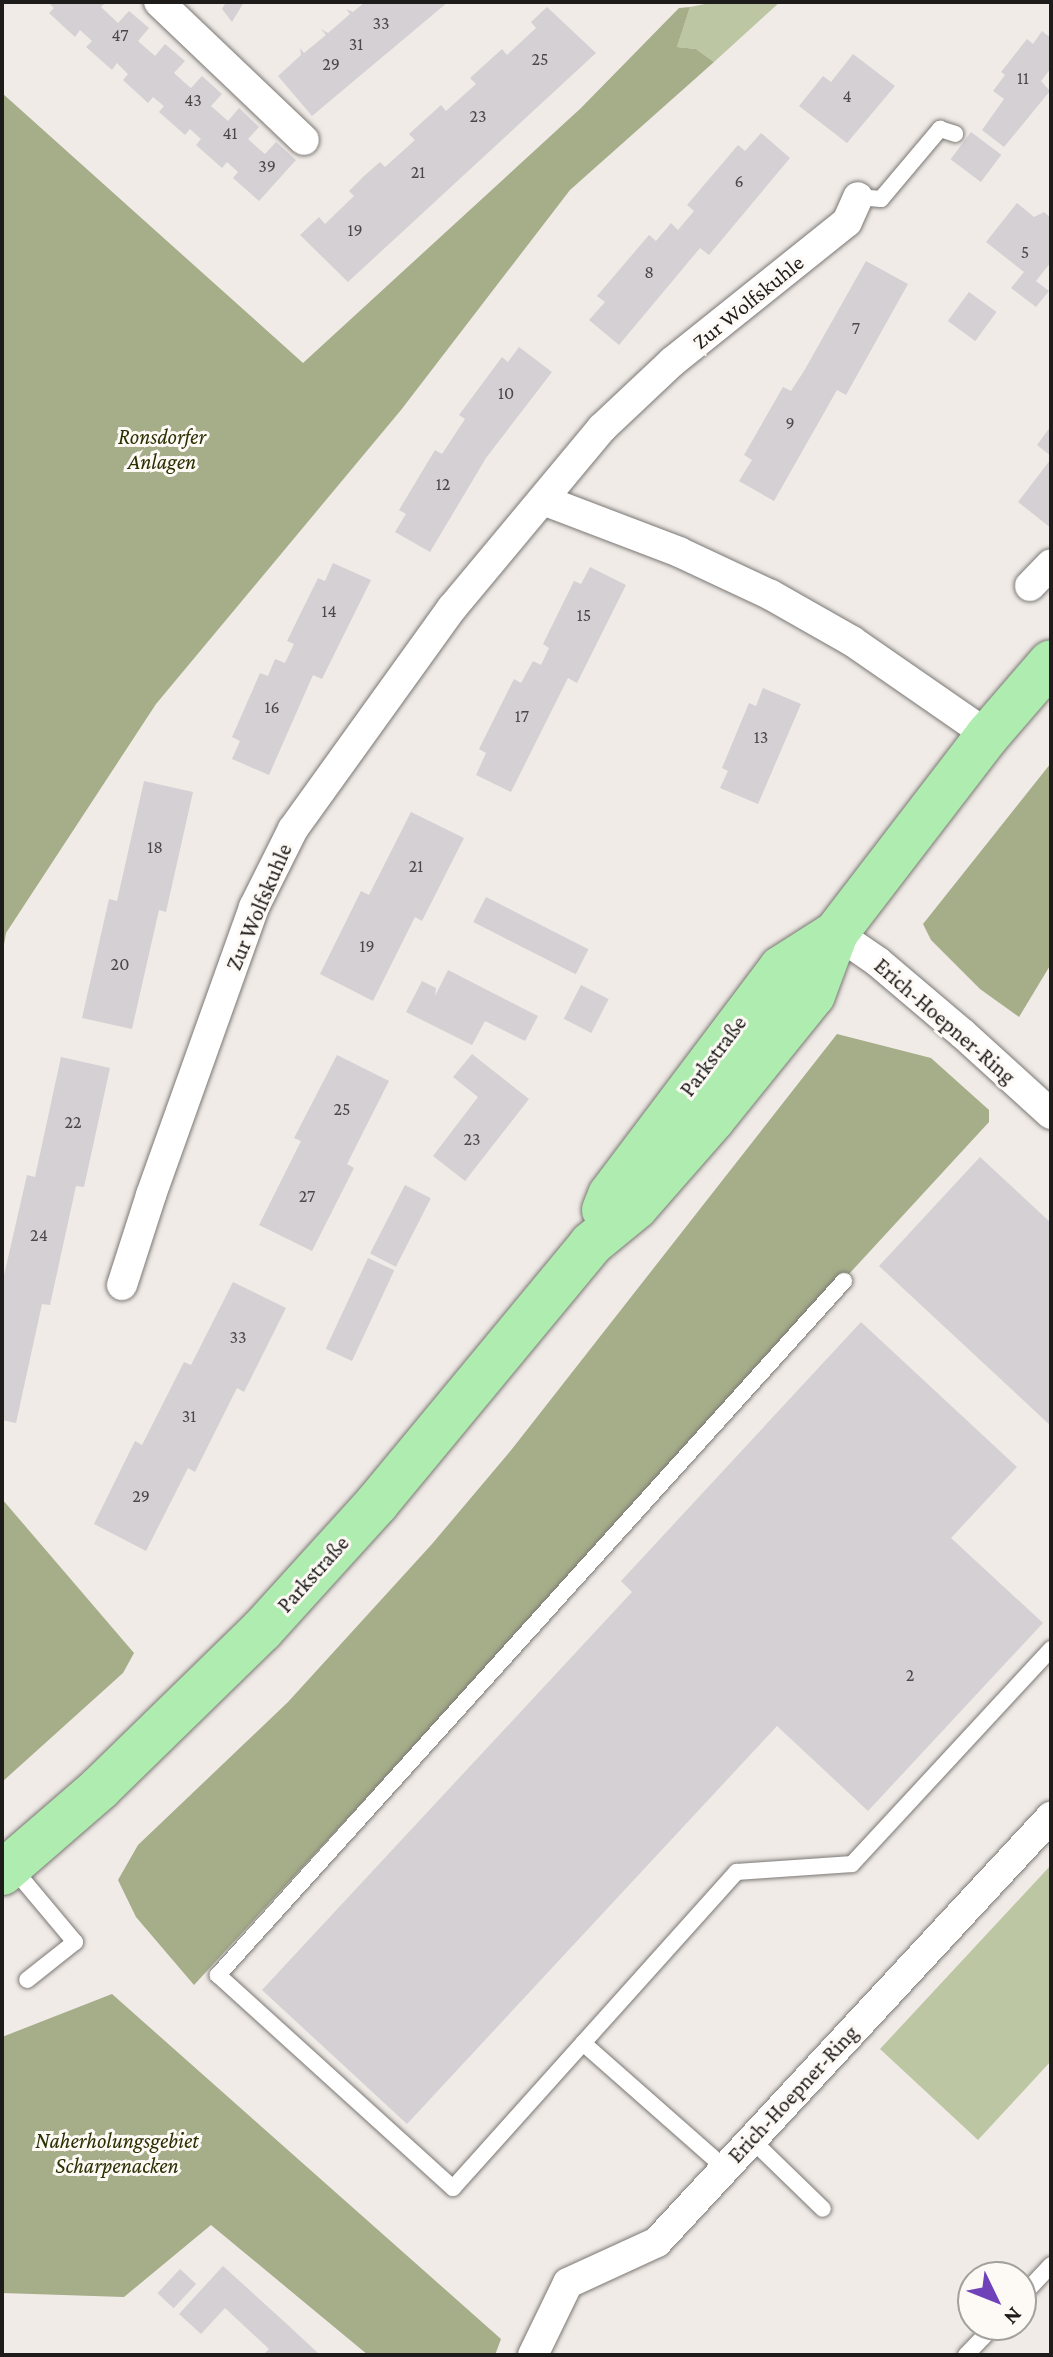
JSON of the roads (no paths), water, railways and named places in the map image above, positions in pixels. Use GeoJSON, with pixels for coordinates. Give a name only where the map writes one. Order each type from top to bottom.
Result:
{"type":"FeatureCollection","features":[{"type":"Feature","properties":{"kind":"main road","name":"Parkstraße"},"geometry":{"type":"LineString","coordinates":[[6,1869],[178,1714],[262,1630],[377,1503],[591,1244],[636,1207],[788,1028],[813,995],[836,933],[988,735],[1051,662]]}},
{"type":"Feature","properties":{"kind":"street"},"geometry":{"type":"LineString","coordinates":[[171,5],[304,140]]}},
{"type":"Feature","properties":{"kind":"street","name":"Zur Wolfskuhle"},"geometry":{"type":"LineString","coordinates":[[122,1285],[224,990],[273,864],[293,829],[452,608],[602,428],[672,362],[847,222],[858,197]]}},
{"type":"Feature","properties":{"kind":"street"},"geometry":{"type":"LineString","coordinates":[[543,500],[679,552],[783,602],[852,641],[988,735]]}},
{"type":"Feature","properties":{"kind":"street"},"geometry":{"type":"LineString","coordinates":[[1030,586],[1051,564]]}},
{"type":"Feature","properties":{"kind":"street","name":"Erich-Hoepner-Ring"},"geometry":{"type":"LineString","coordinates":[[836,933],[878,962],[1051,1114]]}},
{"type":"Feature","properties":{"kind":"street","name":"Erich-Hoepner-Ring"},"geometry":{"type":"LineString","coordinates":[[533,2355],[568,2283],[657,2242],[1051,1817]]}},
{"type":"Feature","properties":{"kind":"lane","name":"Zur Wolfskuhle"},"geometry":{"type":"LineString","coordinates":[[858,197],[881,199],[940,129],[955,134]]}},
{"type":"Feature","properties":{"kind":"lane"},"geometry":{"type":"LineString","coordinates":[[844,1281],[218,1975],[453,2188],[737,1872],[852,1864],[1051,1649]]}},
{"type":"Feature","properties":{"kind":"lane"},"geometry":{"type":"LineString","coordinates":[[6,1869],[75,1942],[27,1980]]}},
{"type":"Feature","properties":{"kind":"lane"},"geometry":{"type":"LineString","coordinates":[[583,2043],[725,2168]]}},
{"type":"Feature","properties":{"kind":"lane"},"geometry":{"type":"LineString","coordinates":[[751,2139],[823,2209]]}},
{"type":"Feature","properties":{"kind":"lane"},"geometry":{"type":"LineString","coordinates":[[1037,2280],[1051,2265]]}},
{"type":"Feature","properties":{"kind":"park label","name":"Ronsdorfer Anlagen"},"geometry":{"type":"Point","coordinates":[162,448]}},
{"type":"Feature","properties":{"kind":"park label","name":"Naherholungsgebiet Scharpenacken"},"geometry":{"type":"Point","coordinates":[117,2152]}}]}
